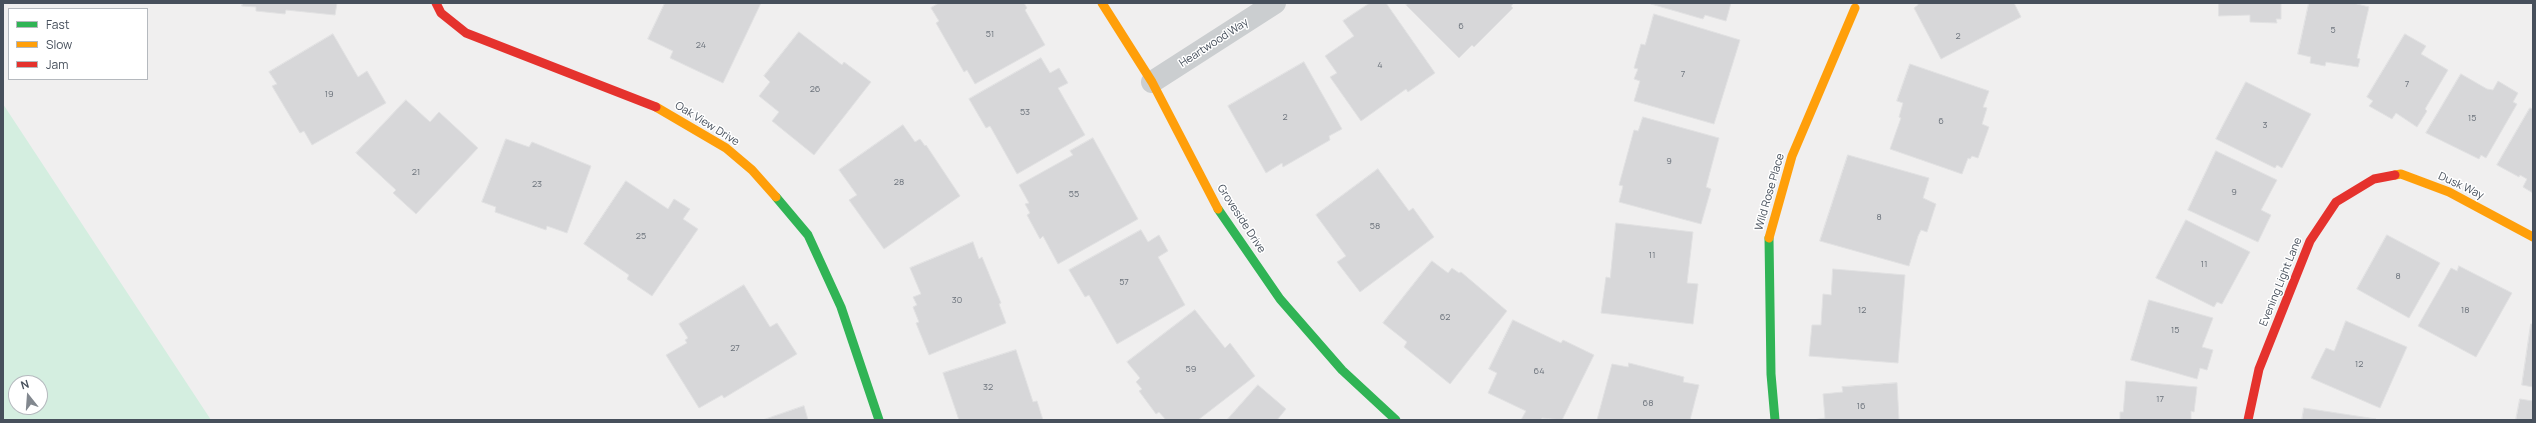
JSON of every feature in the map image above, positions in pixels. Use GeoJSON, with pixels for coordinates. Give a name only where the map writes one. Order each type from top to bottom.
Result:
{"type":"FeatureCollection","features":[{"type":"Feature","properties":{"kind":"street","name":"Oak View Drive"},"geometry":{"type":"LineString","coordinates":[[436,3],[441,13],[466,33],[663,110],[726,148],[752,170],[808,235],[841,307],[879,420]]}},
{"type":"Feature","properties":{"kind":"street","name":"Groveside Drive"},"geometry":{"type":"LineString","coordinates":[[1102,3],[1152,82],[1214,203],[1280,300],[1342,370],[1396,420]]}},
{"type":"Feature","properties":{"kind":"street","name":"Heartwood Way"},"geometry":{"type":"LineString","coordinates":[[1152,82],[1275,3]]}},
{"type":"Feature","properties":{"kind":"street","name":"Wild Rose Place"},"geometry":{"type":"LineString","coordinates":[[1775,420],[1771,374],[1769,239],[1792,156],[1855,8]]}},
{"type":"Feature","properties":{"kind":"street","name":"Dusk Way"},"geometry":{"type":"LineString","coordinates":[[2374,179],[2401,174],[2449,192],[2533,237]]}},
{"type":"Feature","properties":{"kind":"street","name":"Evening Light Lane"},"geometry":{"type":"LineString","coordinates":[[2248,420],[2259,368],[2310,241],[2336,202],[2374,179]]}},
{"type":"Feature","properties":{"kind":"green space"},"geometry":{"type":"Polygon","coordinates":[[[3,104],[211,420],[3,420],[3,104]]]}},
{"type":"Feature","properties":{"kind":"building"},"geometry":{"type":"Polygon","coordinates":[[[243,3],[337,3],[335,15],[286,10],[285,14],[256,11],[256,7],[242,6],[243,3]]]}},
{"type":"Feature","properties":{"kind":"building"},"geometry":{"type":"Polygon","coordinates":[[[665,3],[761,3],[723,83],[670,58],[673,51],[648,39],[665,3]]]}},
{"type":"Feature","properties":{"kind":"building"},"geometry":{"type":"Polygon","coordinates":[[[939,3],[1024,3],[1027,8],[1025,10],[1045,45],[975,84],[967,70],[964,72],[936,23],[939,21],[931,8],[939,3]]]}},
{"type":"Feature","properties":{"kind":"building"},"geometry":{"type":"Polygon","coordinates":[[[1370,3],[1386,3],[1435,73],[1408,92],[1406,89],[1361,121],[1330,77],[1337,73],[1325,56],[1354,36],[1343,21],[1370,3]]]}},
{"type":"Feature","properties":{"kind":"building"},"geometry":{"type":"Polygon","coordinates":[[[1409,3],[1514,3],[1511,6],[1513,8],[1474,47],[1472,45],[1459,58],[1406,5],[1409,3]]]}},
{"type":"Feature","properties":{"kind":"building"},"geometry":{"type":"Polygon","coordinates":[[[1731,3],[1726,21],[1705,15],[1703,19],[1651,4],[1731,3]]]}},
{"type":"Feature","properties":{"kind":"building"},"geometry":{"type":"Polygon","coordinates":[[[1917,3],[2014,3],[2021,17],[1941,59],[1914,8],[1918,5],[1917,3]]]}},
{"type":"Feature","properties":{"kind":"building"},"geometry":{"type":"Polygon","coordinates":[[[2219,3],[2281,3],[2281,19],[2276,19],[2277,23],[2250,22],[2250,15],[2219,16],[2219,3]]]}},
{"type":"Feature","properties":{"kind":"building"},"geometry":{"type":"Polygon","coordinates":[[[2309,3],[2353,3],[2369,7],[2357,58],[2360,59],[2358,67],[2326,62],[2325,66],[2310,63],[2311,57],[2298,54],[2309,3]]]}},
{"type":"Feature","properties":{"kind":"building"},"geometry":{"type":"Polygon","coordinates":[[[1654,14],[1740,40],[1714,124],[1634,101],[1640,81],[1634,79],[1638,69],[1634,68],[1641,44],[1645,45],[1654,14]]]}},
{"type":"Feature","properties":{"kind":"building"},"geometry":{"type":"Polygon","coordinates":[[[799,32],[842,65],[844,62],[871,82],[814,155],[772,121],[779,112],[759,96],[770,82],[764,76],[799,32]]]}},
{"type":"Feature","properties":{"kind":"building"},"geometry":{"type":"Polygon","coordinates":[[[333,34],[358,77],[367,71],[386,103],[312,145],[304,131],[300,133],[272,86],[277,84],[269,72],[333,34]]]}},
{"type":"Feature","properties":{"kind":"building"},"geometry":{"type":"Polygon","coordinates":[[[2405,34],[2426,46],[2421,54],[2448,70],[2425,109],[2427,111],[2417,127],[2396,113],[2392,119],[2369,106],[2373,101],[2367,97],[2405,34]]]}},
{"type":"Feature","properties":{"kind":"building"},"geometry":{"type":"Polygon","coordinates":[[[1041,58],[1050,73],[1059,68],[1068,83],[1058,88],[1085,135],[1017,174],[990,126],[986,128],[969,99],[1041,58]]]}},
{"type":"Feature","properties":{"kind":"building"},"geometry":{"type":"Polygon","coordinates":[[[1304,62],[1342,129],[1329,136],[1330,140],[1283,167],[1282,163],[1266,173],[1228,106],[1304,62]]]}},
{"type":"Feature","properties":{"kind":"building"},"geometry":{"type":"Polygon","coordinates":[[[1910,64],[1989,91],[1983,107],[1987,108],[1982,124],[1989,127],[1978,158],[1972,156],[1970,159],[1968,158],[1962,174],[1890,149],[1901,118],[1899,117],[1903,103],[1897,101],[1910,64]]]}},
{"type":"Feature","properties":{"kind":"building"},"geometry":{"type":"Polygon","coordinates":[[[2461,74],[2487,89],[2493,90],[2498,81],[2518,93],[2513,102],[2517,104],[2486,158],[2481,155],[2479,159],[2426,133],[2461,74]]]}},
{"type":"Feature","properties":{"kind":"building"},"geometry":{"type":"Polygon","coordinates":[[[2246,82],[2311,114],[2282,168],[2277,165],[2275,168],[2216,139],[2246,82]]]}},
{"type":"Feature","properties":{"kind":"building"},"geometry":{"type":"Polygon","coordinates":[[[406,100],[430,122],[439,112],[478,148],[416,214],[393,193],[396,190],[356,153],[406,100]]]}},
{"type":"Feature","properties":{"kind":"building"},"geometry":{"type":"Polygon","coordinates":[[[2530,108],[2533,109],[2533,193],[2523,187],[2527,179],[2520,175],[2519,177],[2497,165],[2530,108]]]}},
{"type":"Feature","properties":{"kind":"building"},"geometry":{"type":"Polygon","coordinates":[[[1643,117],[1719,138],[1706,187],[1711,189],[1701,224],[1619,202],[1623,186],[1619,185],[1634,130],[1638,131],[1643,117]]]}},
{"type":"Feature","properties":{"kind":"building"},"geometry":{"type":"Polygon","coordinates":[[[903,125],[915,142],[920,139],[925,146],[926,145],[960,196],[884,249],[849,200],[857,195],[839,170],[903,125]]]}},
{"type":"Feature","properties":{"kind":"building"},"geometry":{"type":"Polygon","coordinates":[[[1093,138],[1138,219],[1058,264],[1043,236],[1040,239],[1027,215],[1030,213],[1025,204],[1029,203],[1019,185],[1073,155],[1070,151],[1093,138]]]}},
{"type":"Feature","properties":{"kind":"building"},"geometry":{"type":"Polygon","coordinates":[[[506,139],[529,147],[532,142],[591,166],[567,233],[547,226],[546,230],[495,212],[496,207],[482,202],[506,139]]]}},
{"type":"Feature","properties":{"kind":"building"},"geometry":{"type":"Polygon","coordinates":[[[2216,151],[2277,180],[2261,210],[2271,215],[2258,242],[2188,210],[2216,151]]]}},
{"type":"Feature","properties":{"kind":"building"},"geometry":{"type":"Polygon","coordinates":[[[1848,155],[1929,178],[1923,198],[1936,204],[1927,232],[1921,230],[1918,236],[1909,266],[1820,241],[1848,155]]]}},
{"type":"Feature","properties":{"kind":"building"},"geometry":{"type":"Polygon","coordinates":[[[1378,169],[1409,211],[1413,208],[1434,237],[1360,292],[1337,262],[1346,256],[1316,215],[1378,169]]]}},
{"type":"Feature","properties":{"kind":"building"},"geometry":{"type":"Polygon","coordinates":[[[626,181],[668,209],[674,199],[690,209],[683,219],[698,229],[652,296],[627,279],[629,275],[584,244],[626,181]]]}},
{"type":"Feature","properties":{"kind":"building"},"geometry":{"type":"Polygon","coordinates":[[[2186,220],[2250,252],[2222,304],[2217,302],[2214,307],[2156,278],[2186,220]]]}},
{"type":"Feature","properties":{"kind":"building"},"geometry":{"type":"Polygon","coordinates":[[[1616,223],[1693,232],[1687,283],[1698,284],[1693,324],[1601,313],[1606,277],[1610,278],[1616,223]]]}},
{"type":"Feature","properties":{"kind":"building"},"geometry":{"type":"Polygon","coordinates":[[[1141,230],[1148,242],[1159,235],[1168,251],[1158,257],[1185,305],[1117,344],[1089,295],[1085,297],[1069,270],[1141,230]]]}},
{"type":"Feature","properties":{"kind":"building"},"geometry":{"type":"Polygon","coordinates":[[[2387,235],[2440,263],[2409,318],[2357,289],[2387,235]]]}},
{"type":"Feature","properties":{"kind":"building"},"geometry":{"type":"Polygon","coordinates":[[[973,242],[979,259],[982,257],[1001,303],[999,304],[1006,323],[929,355],[916,323],[919,322],[913,307],[917,305],[913,297],[921,294],[910,268],[973,242]]]}},
{"type":"Feature","properties":{"kind":"building"},"geometry":{"type":"Polygon","coordinates":[[[1432,261],[1448,273],[1452,268],[1459,273],[1461,272],[1507,311],[1450,384],[1404,347],[1407,342],[1383,323],[1432,261]]]}},
{"type":"Feature","properties":{"kind":"building"},"geometry":{"type":"Polygon","coordinates":[[[2459,266],[2512,293],[2476,357],[2418,326],[2451,268],[2457,271],[2459,266]]]}},
{"type":"Feature","properties":{"kind":"building"},"geometry":{"type":"Polygon","coordinates":[[[1833,269],[1905,275],[1898,363],[1809,356],[1812,325],[1821,325],[1823,294],[1831,295],[1833,269]]]}},
{"type":"Feature","properties":{"kind":"building"},"geometry":{"type":"Polygon","coordinates":[[[744,285],[770,327],[777,323],[797,354],[724,398],[722,395],[699,408],[666,355],[687,343],[685,340],[688,338],[679,324],[744,285]]]}},
{"type":"Feature","properties":{"kind":"building"},"geometry":{"type":"Polygon","coordinates":[[[2149,300],[2213,318],[2202,347],[2213,350],[2207,370],[2200,368],[2197,379],[2131,360],[2149,300]]]}},
{"type":"Feature","properties":{"kind":"building"},"geometry":{"type":"Polygon","coordinates":[[[1195,310],[1225,348],[1230,343],[1255,376],[1198,420],[1166,420],[1159,412],[1156,414],[1139,391],[1142,389],[1136,382],[1140,378],[1127,362],[1195,310]]]}},
{"type":"Feature","properties":{"kind":"building"},"geometry":{"type":"Polygon","coordinates":[[[1513,320],[1561,343],[1563,340],[1594,355],[1562,420],[1542,418],[1541,420],[1521,420],[1526,411],[1488,393],[1497,373],[1489,369],[1513,320]]]}},
{"type":"Feature","properties":{"kind":"building"},"geometry":{"type":"Polygon","coordinates":[[[2346,321],[2407,347],[2380,408],[2311,378],[2326,348],[2334,351],[2346,321]]]}},
{"type":"Feature","properties":{"kind":"building"},"geometry":{"type":"Polygon","coordinates":[[[2531,324],[2533,324],[2533,387],[2522,385],[2531,324]]]}},
{"type":"Feature","properties":{"kind":"building"},"geometry":{"type":"Polygon","coordinates":[[[1016,350],[1033,402],[1037,401],[1043,420],[959,420],[943,373],[1016,350]]]}},
{"type":"Feature","properties":{"kind":"building"},"geometry":{"type":"Polygon","coordinates":[[[1629,363],[1684,377],[1683,382],[1699,385],[1690,420],[1597,420],[1612,364],[1628,367],[1629,363]]]}},
{"type":"Feature","properties":{"kind":"building"},"geometry":{"type":"Polygon","coordinates":[[[2126,381],[2197,387],[2194,412],[2191,411],[2191,420],[2120,420],[2120,412],[2123,412],[2126,381]]]}},
{"type":"Feature","properties":{"kind":"building"},"geometry":{"type":"Polygon","coordinates":[[[1897,383],[1899,420],[1813,420],[1825,418],[1823,394],[1843,392],[1842,387],[1897,383]]]}},
{"type":"Feature","properties":{"kind":"building"},"geometry":{"type":"Polygon","coordinates":[[[1258,385],[1286,409],[1277,420],[1227,420],[1258,385]]]}},
{"type":"Feature","properties":{"kind":"building"},"geometry":{"type":"Polygon","coordinates":[[[2520,399],[2533,401],[2533,420],[2516,420],[2520,399]]]}},
{"type":"Feature","properties":{"kind":"building"},"geometry":{"type":"Polygon","coordinates":[[[804,406],[808,420],[763,420],[804,406]]]}},
{"type":"Feature","properties":{"kind":"building"},"geometry":{"type":"Polygon","coordinates":[[[2304,408],[2376,419],[2302,420],[2304,408]]]}},
{"type":"Feature","properties":{"kind":"traffic: fast"},"geometry":{"type":"LineString","coordinates":[[776,197],[808,235],[841,307],[879,420]]}},
{"type":"Feature","properties":{"kind":"traffic: fast"},"geometry":{"type":"LineString","coordinates":[[1218,209],[1280,299],[1342,370],[1396,420]]}},
{"type":"Feature","properties":{"kind":"traffic: fast"},"geometry":{"type":"LineString","coordinates":[[1769,238],[1771,374],[1775,420]]}},
{"type":"Feature","properties":{"kind":"traffic: slow"},"geometry":{"type":"LineString","coordinates":[[1102,3],[1152,82],[1218,209]]}},
{"type":"Feature","properties":{"kind":"traffic: slow"},"geometry":{"type":"LineString","coordinates":[[1769,238],[1792,156],[1855,8]]}},
{"type":"Feature","properties":{"kind":"traffic: slow"},"geometry":{"type":"LineString","coordinates":[[656,107],[726,148],[752,170],[776,197]]}},
{"type":"Feature","properties":{"kind":"traffic: slow"},"geometry":{"type":"LineString","coordinates":[[2395,175],[2401,174],[2449,192],[2533,237]]}},
{"type":"Feature","properties":{"kind":"traffic: jam"},"geometry":{"type":"LineString","coordinates":[[436,3],[441,13],[466,33],[656,107]]}},
{"type":"Feature","properties":{"kind":"traffic: jam"},"geometry":{"type":"LineString","coordinates":[[2248,420],[2259,369],[2310,241],[2336,202],[2374,179],[2395,175]]}}]}
